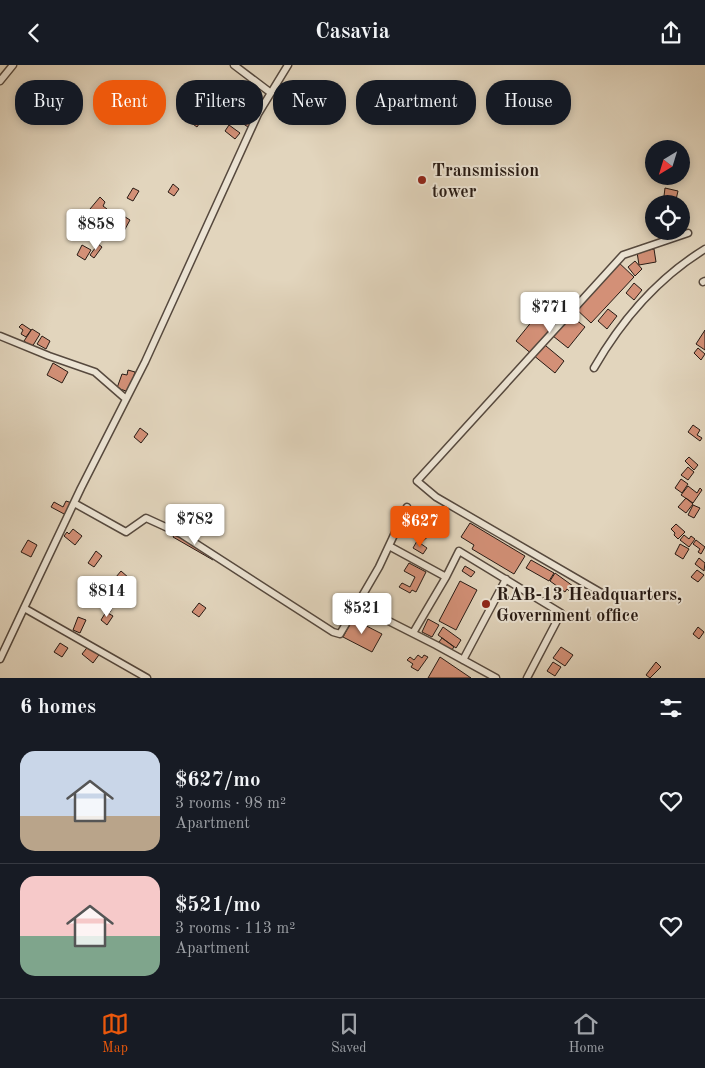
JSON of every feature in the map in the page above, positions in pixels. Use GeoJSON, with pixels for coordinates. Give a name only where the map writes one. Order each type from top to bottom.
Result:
{"type":"FeatureCollection","features":[{"type":"Feature","properties":{"kind":"street"},"geometry":{"type":"LineString","coordinates":[[0,81],[13,65]]}},
{"type":"Feature","properties":{"kind":"street"},"geometry":{"type":"LineString","coordinates":[[234,65],[270,93]]}},
{"type":"Feature","properties":{"kind":"street"},"geometry":{"type":"LineString","coordinates":[[0,659],[126,399],[258,114],[288,65]]}},
{"type":"Feature","properties":{"kind":"street"},"geometry":{"type":"LineString","coordinates":[[605,595],[436,497],[417,481],[623,255],[667,240]]}},
{"type":"Feature","properties":{"kind":"street"},"geometry":{"type":"LineString","coordinates":[[594,368],[610,340],[629,315],[684,262],[705,249]]}},
{"type":"Feature","properties":{"kind":"street"},"geometry":{"type":"LineString","coordinates":[[0,336],[95,372],[126,399]]}},
{"type":"Feature","properties":{"kind":"street"},"geometry":{"type":"LineString","coordinates":[[74,503],[126,532],[146,518],[181,534],[340,634],[389,546],[407,507]]}},
{"type":"Feature","properties":{"kind":"street"},"geometry":{"type":"LineString","coordinates":[[389,546],[446,577]]}},
{"type":"Feature","properties":{"kind":"street"},"geometry":{"type":"LineString","coordinates":[[413,633],[459,551],[561,613],[527,678]]}},
{"type":"Feature","properties":{"kind":"street"},"geometry":{"type":"LineString","coordinates":[[463,660],[506,579]]}},
{"type":"Feature","properties":{"kind":"street"},"geometry":{"type":"LineString","coordinates":[[357,605],[496,678]]}},
{"type":"Feature","properties":{"kind":"street"},"geometry":{"type":"LineString","coordinates":[[24,608],[147,678]]}},
{"type":"Feature","properties":{"kind":"building"},"geometry":{"type":"Polygon","coordinates":[[[229,125],[240,133],[235,139],[225,131],[229,125]]]}},
{"type":"Feature","properties":{"kind":"building"},"geometry":{"type":"Polygon","coordinates":[[[173,184],[179,189],[174,196],[168,192],[173,184]]]}},
{"type":"Feature","properties":{"kind":"building"},"geometry":{"type":"Polygon","coordinates":[[[133,188],[139,191],[133,201],[127,198],[133,188]]]}},
{"type":"Feature","properties":{"kind":"building"},"geometry":{"type":"Polygon","coordinates":[[[665,188],[678,191],[677,195],[664,195],[665,188]]]}},
{"type":"Feature","properties":{"kind":"building"},"geometry":{"type":"Polygon","coordinates":[[[100,197],[105,202],[103,206],[107,209],[100,218],[90,209],[100,197]]]}},
{"type":"Feature","properties":{"kind":"building"},"geometry":{"type":"Polygon","coordinates":[[[114,211],[118,214],[110,225],[106,222],[114,211]]]}},
{"type":"Feature","properties":{"kind":"building"},"geometry":{"type":"Polygon","coordinates":[[[122,215],[130,220],[124,231],[116,226],[122,215]]]}},
{"type":"Feature","properties":{"kind":"building"},"geometry":{"type":"Polygon","coordinates":[[[97,225],[105,230],[95,244],[87,239],[97,225]]]}},
{"type":"Feature","properties":{"kind":"building"},"geometry":{"type":"Polygon","coordinates":[[[98,244],[102,247],[94,258],[90,255],[98,244]]]}},
{"type":"Feature","properties":{"kind":"building"},"geometry":{"type":"Polygon","coordinates":[[[82,245],[91,250],[85,260],[77,255],[82,245]]]}},
{"type":"Feature","properties":{"kind":"building"},"geometry":{"type":"Polygon","coordinates":[[[654,249],[656,262],[639,265],[637,252],[654,249]]]}},
{"type":"Feature","properties":{"kind":"building"},"geometry":{"type":"Polygon","coordinates":[[[616,260],[634,277],[591,323],[573,306],[616,260]]]}},
{"type":"Feature","properties":{"kind":"building"},"geometry":{"type":"Polygon","coordinates":[[[635,261],[642,269],[635,276],[628,267],[635,261]]]}},
{"type":"Feature","properties":{"kind":"building"},"geometry":{"type":"Polygon","coordinates":[[[634,283],[642,290],[634,300],[626,293],[634,283]]]}},
{"type":"Feature","properties":{"kind":"building"},"geometry":{"type":"Polygon","coordinates":[[[550,299],[585,327],[568,348],[548,332],[540,341],[564,361],[555,373],[516,341],[550,299]]]}},
{"type":"Feature","properties":{"kind":"building"},"geometry":{"type":"Polygon","coordinates":[[[608,309],[617,316],[607,329],[598,321],[608,309]]]}},
{"type":"Feature","properties":{"kind":"building"},"geometry":{"type":"Polygon","coordinates":[[[22,324],[31,330],[26,337],[21,334],[23,330],[19,327],[22,324]]]}},
{"type":"Feature","properties":{"kind":"building"},"geometry":{"type":"Polygon","coordinates":[[[32,329],[40,334],[32,347],[24,341],[32,329]]]}},
{"type":"Feature","properties":{"kind":"building"},"geometry":{"type":"Polygon","coordinates":[[[705,330],[705,350],[696,344],[705,330]]]}},
{"type":"Feature","properties":{"kind":"building"},"geometry":{"type":"Polygon","coordinates":[[[42,336],[50,341],[46,349],[37,344],[42,336]]]}},
{"type":"Feature","properties":{"kind":"building"},"geometry":{"type":"Polygon","coordinates":[[[698,348],[705,354],[701,360],[694,353],[698,348]]]}},
{"type":"Feature","properties":{"kind":"building"},"geometry":{"type":"Polygon","coordinates":[[[53,363],[68,372],[62,383],[47,375],[53,363]]]}},
{"type":"Feature","properties":{"kind":"building"},"geometry":{"type":"Polygon","coordinates":[[[128,370],[135,372],[129,392],[117,388],[122,374],[127,375],[128,370]]]}},
{"type":"Feature","properties":{"kind":"building"},"geometry":{"type":"Polygon","coordinates":[[[693,425],[700,430],[697,435],[702,438],[700,441],[688,432],[693,425]]]}},
{"type":"Feature","properties":{"kind":"building"},"geometry":{"type":"Polygon","coordinates":[[[140,428],[148,434],[141,443],[134,437],[140,428]]]}},
{"type":"Feature","properties":{"kind":"building"},"geometry":{"type":"Polygon","coordinates":[[[689,457],[698,465],[694,470],[685,461],[689,457]]]}},
{"type":"Feature","properties":{"kind":"building"},"geometry":{"type":"Polygon","coordinates":[[[688,467],[694,472],[688,480],[681,475],[688,467]]]}},
{"type":"Feature","properties":{"kind":"building"},"geometry":{"type":"Polygon","coordinates":[[[681,479],[688,484],[682,493],[675,488],[681,479]]]}},
{"type":"Feature","properties":{"kind":"building"},"geometry":{"type":"Polygon","coordinates":[[[688,486],[697,493],[700,488],[702,490],[693,503],[681,495],[688,486]]]}},
{"type":"Feature","properties":{"kind":"building"},"geometry":{"type":"Polygon","coordinates":[[[686,498],[693,504],[686,513],[678,507],[686,498]]]}},
{"type":"Feature","properties":{"kind":"building"},"geometry":{"type":"Polygon","coordinates":[[[66,501],[72,503],[66,515],[51,507],[54,502],[63,507],[66,501]]]}},
{"type":"Feature","properties":{"kind":"building"},"geometry":{"type":"Polygon","coordinates":[[[693,505],[700,508],[694,518],[688,515],[693,505]]]}},
{"type":"Feature","properties":{"kind":"building"},"geometry":{"type":"Polygon","coordinates":[[[432,513],[445,522],[440,529],[433,524],[428,531],[432,533],[423,541],[412,534],[422,520],[426,522],[432,513]]]}},
{"type":"Feature","properties":{"kind":"building"},"geometry":{"type":"Polygon","coordinates":[[[470,523],[525,556],[514,574],[472,549],[474,545],[461,537],[470,523]]]}},
{"type":"Feature","properties":{"kind":"building"},"geometry":{"type":"Polygon","coordinates":[[[676,524],[685,532],[678,539],[671,529],[676,524]]]}},
{"type":"Feature","properties":{"kind":"building"},"geometry":{"type":"Polygon","coordinates":[[[73,529],[82,536],[75,545],[64,536],[73,529]]]}},
{"type":"Feature","properties":{"kind":"building"},"geometry":{"type":"Polygon","coordinates":[[[176,532],[216,554],[213,560],[173,537],[176,532]]]}},
{"type":"Feature","properties":{"kind":"building"},"geometry":{"type":"Polygon","coordinates":[[[684,535],[689,539],[691,536],[695,539],[689,547],[680,540],[684,535]]]}},
{"type":"Feature","properties":{"kind":"building"},"geometry":{"type":"Polygon","coordinates":[[[28,540],[37,545],[31,557],[21,552],[28,540]]]}},
{"type":"Feature","properties":{"kind":"building"},"geometry":{"type":"Polygon","coordinates":[[[696,540],[705,547],[701,554],[698,552],[700,549],[693,544],[696,540]]]}},
{"type":"Feature","properties":{"kind":"building"},"geometry":{"type":"Polygon","coordinates":[[[417,541],[427,548],[423,554],[413,548],[417,541]]]}},
{"type":"Feature","properties":{"kind":"building"},"geometry":{"type":"Polygon","coordinates":[[[680,544],[689,549],[683,559],[675,554],[680,544]]]}},
{"type":"Feature","properties":{"kind":"building"},"geometry":{"type":"Polygon","coordinates":[[[96,551],[102,556],[94,567],[88,563],[96,551]]]}},
{"type":"Feature","properties":{"kind":"building"},"geometry":{"type":"Polygon","coordinates":[[[699,558],[705,563],[704,571],[695,564],[699,558]]]}},
{"type":"Feature","properties":{"kind":"building"},"geometry":{"type":"Polygon","coordinates":[[[531,560],[554,573],[549,581],[526,568],[531,560]]]}},
{"type":"Feature","properties":{"kind":"building"},"geometry":{"type":"Polygon","coordinates":[[[409,563],[426,572],[416,592],[412,590],[410,593],[399,587],[402,583],[410,587],[415,577],[404,571],[409,563]]]}},
{"type":"Feature","properties":{"kind":"building"},"geometry":{"type":"Polygon","coordinates":[[[465,566],[475,572],[471,577],[462,571],[465,566]]]}},
{"type":"Feature","properties":{"kind":"building"},"geometry":{"type":"Polygon","coordinates":[[[697,570],[704,575],[698,582],[691,577],[697,570]]]}},
{"type":"Feature","properties":{"kind":"building"},"geometry":{"type":"Polygon","coordinates":[[[121,571],[129,578],[124,585],[116,577],[121,571]]]}},
{"type":"Feature","properties":{"kind":"building"},"geometry":{"type":"Polygon","coordinates":[[[555,573],[573,586],[569,591],[567,589],[565,592],[550,581],[555,573]]]}},
{"type":"Feature","properties":{"kind":"building"},"geometry":{"type":"Polygon","coordinates":[[[99,581],[109,586],[105,594],[96,588],[99,581]]]}},
{"type":"Feature","properties":{"kind":"building"},"geometry":{"type":"Polygon","coordinates":[[[460,581],[477,590],[456,630],[439,621],[460,581]]]}},
{"type":"Feature","properties":{"kind":"building"},"geometry":{"type":"Polygon","coordinates":[[[105,599],[114,605],[110,612],[101,605],[105,599]]]}},
{"type":"Feature","properties":{"kind":"building"},"geometry":{"type":"Polygon","coordinates":[[[199,603],[206,608],[199,617],[192,612],[199,603]]]}},
{"type":"Feature","properties":{"kind":"building"},"geometry":{"type":"Polygon","coordinates":[[[106,612],[113,616],[107,625],[101,620],[106,612]]]}},
{"type":"Feature","properties":{"kind":"building"},"geometry":{"type":"Polygon","coordinates":[[[78,617],[86,620],[80,633],[73,630],[78,617]]]}},
{"type":"Feature","properties":{"kind":"building"},"geometry":{"type":"Polygon","coordinates":[[[353,619],[382,634],[372,652],[343,637],[353,619]]]}},
{"type":"Feature","properties":{"kind":"building"},"geometry":{"type":"Polygon","coordinates":[[[428,619],[439,625],[432,637],[422,632],[428,619]]]}},
{"type":"Feature","properties":{"kind":"building"},"geometry":{"type":"Polygon","coordinates":[[[443,627],[461,640],[456,648],[438,635],[443,627]]]}},
{"type":"Feature","properties":{"kind":"building"},"geometry":{"type":"Polygon","coordinates":[[[698,627],[704,632],[699,639],[693,634],[698,627]]]}},
{"type":"Feature","properties":{"kind":"building"},"geometry":{"type":"Polygon","coordinates":[[[442,638],[454,647],[451,651],[439,642],[442,638]]]}},
{"type":"Feature","properties":{"kind":"building"},"geometry":{"type":"Polygon","coordinates":[[[60,643],[68,648],[62,657],[54,652],[60,643]]]}},
{"type":"Feature","properties":{"kind":"building"},"geometry":{"type":"Polygon","coordinates":[[[90,644],[101,652],[93,663],[82,654],[90,644]]]}},
{"type":"Feature","properties":{"kind":"building"},"geometry":{"type":"Polygon","coordinates":[[[561,647],[573,655],[565,666],[553,658],[561,647]]]}},
{"type":"Feature","properties":{"kind":"building"},"geometry":{"type":"Polygon","coordinates":[[[418,655],[422,658],[424,655],[428,657],[418,671],[411,667],[413,664],[407,660],[410,657],[414,660],[418,655]]]}},
{"type":"Feature","properties":{"kind":"building"},"geometry":{"type":"Polygon","coordinates":[[[440,657],[471,678],[428,678],[440,657]]]}},
{"type":"Feature","properties":{"kind":"building"},"geometry":{"type":"Polygon","coordinates":[[[553,662],[561,667],[555,676],[547,671],[553,662]]]}},
{"type":"Feature","properties":{"kind":"building"},"geometry":{"type":"Polygon","coordinates":[[[656,662],[661,667],[650,678],[646,675],[656,662]]]}},
{"type":"Feature","properties":{"kind":"place","name":"Transmission tower"},"geometry":{"type":"Point","coordinates":[422,180]}},
{"type":"Feature","properties":{"kind":"place","name":"RAB-13 Headquarters, Government office"},"geometry":{"type":"Point","coordinates":[486,604]}}]}
